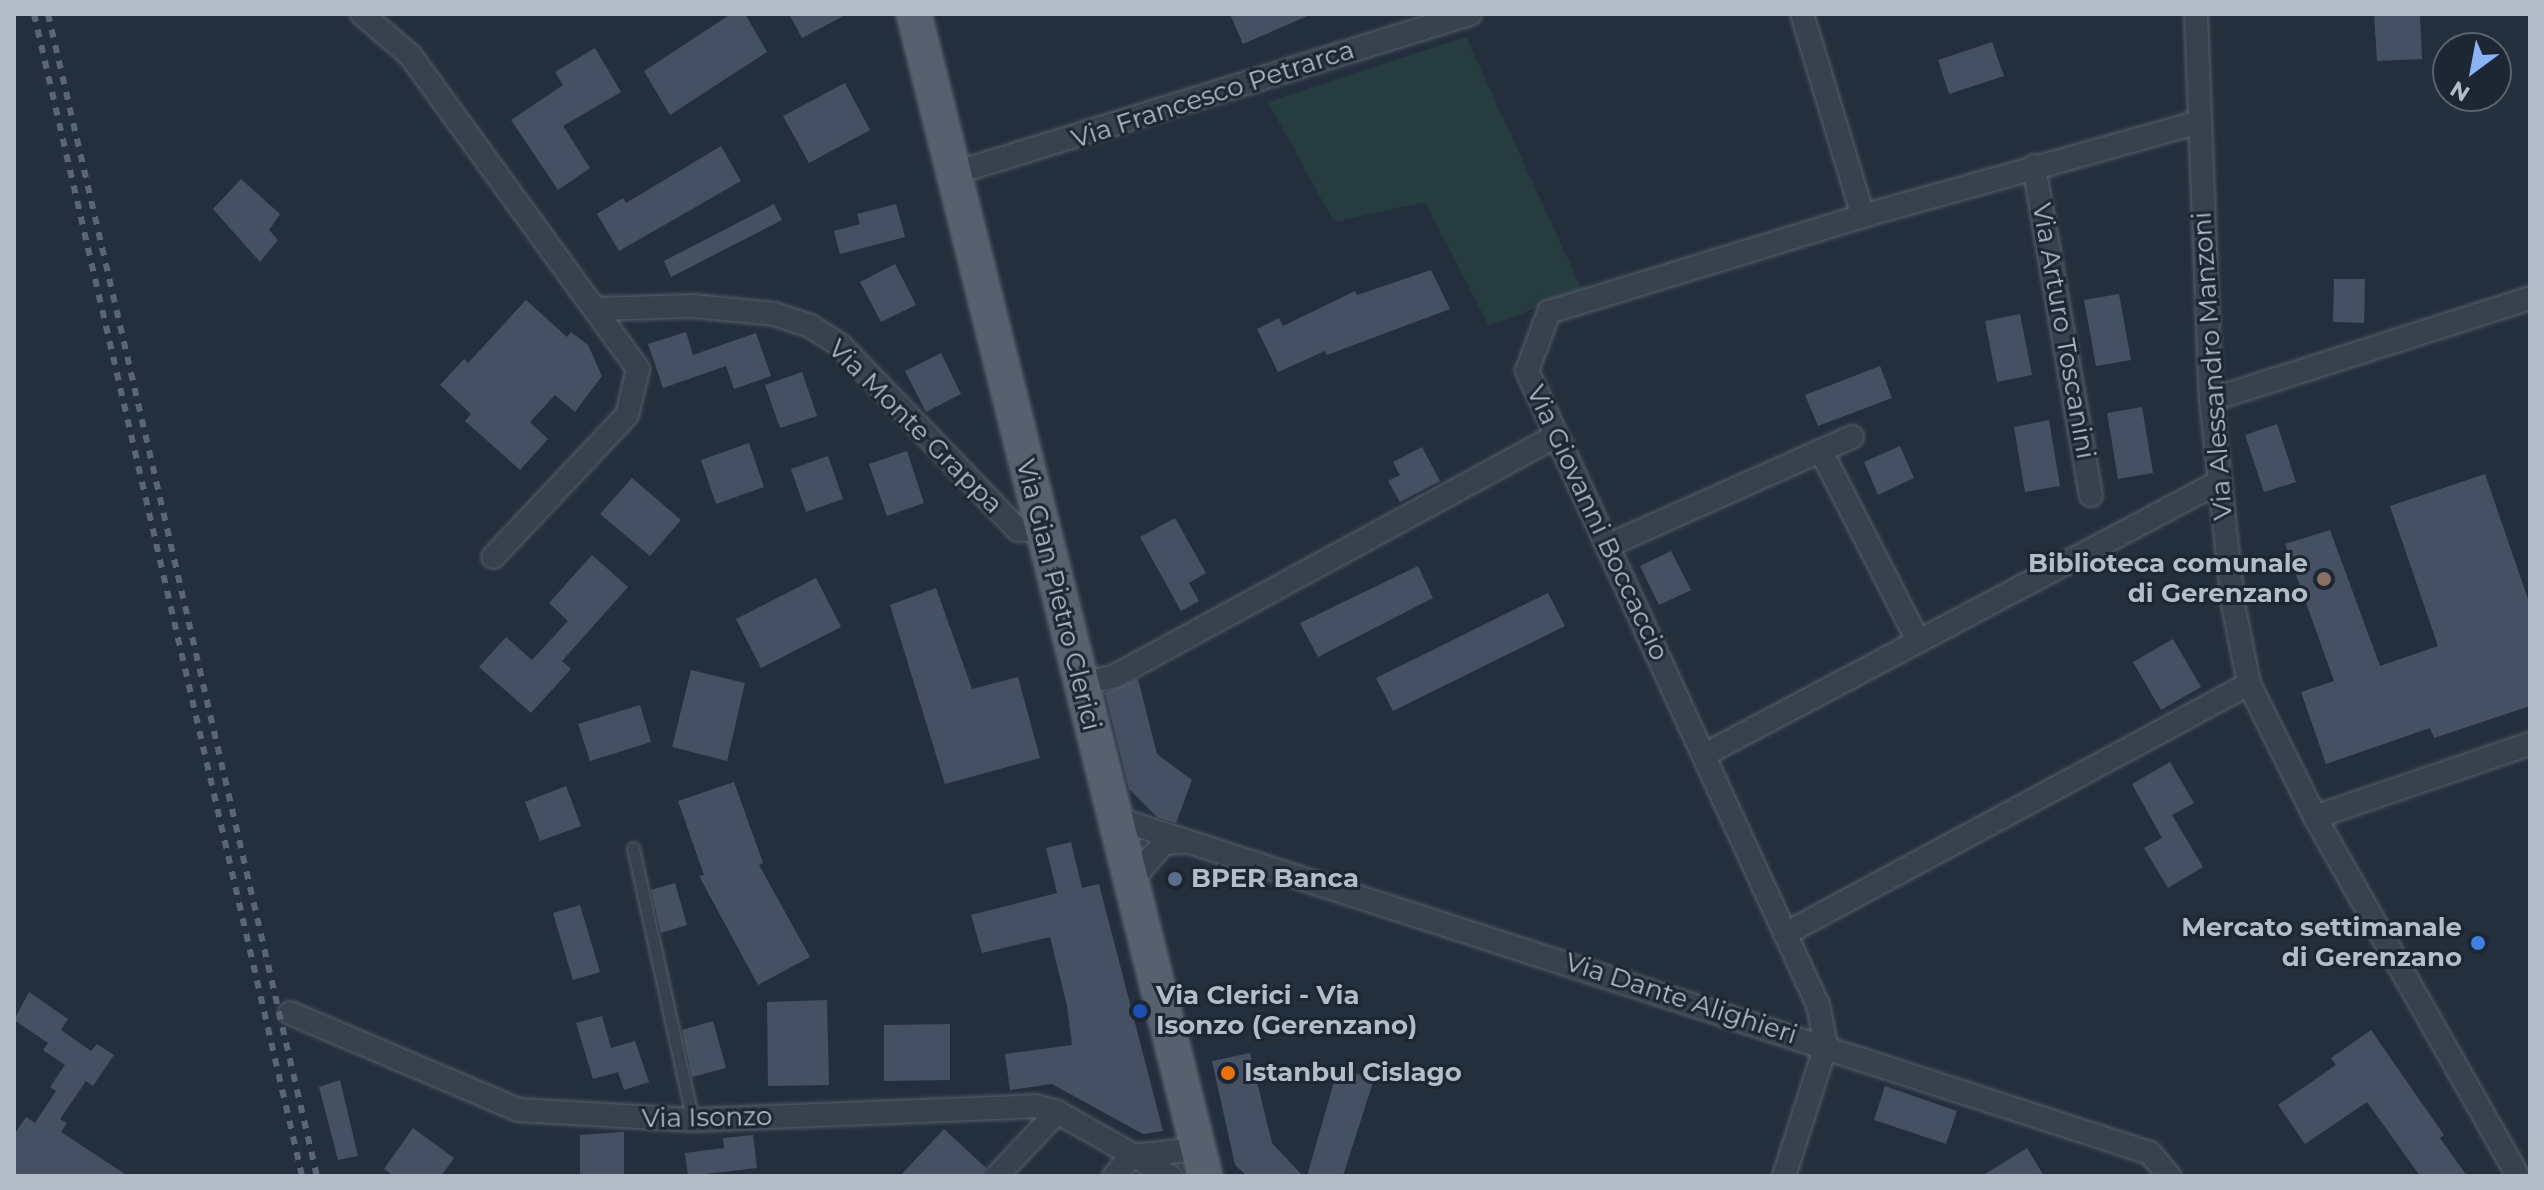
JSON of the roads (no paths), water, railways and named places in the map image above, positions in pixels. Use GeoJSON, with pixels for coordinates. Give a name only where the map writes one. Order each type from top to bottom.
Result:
{"type":"FeatureCollection","features":[{"type":"Feature","properties":{"kind":"main road","name":"Via Gian Pietro Clerici"},"geometry":{"type":"LineString","coordinates":[[914,14],[1201,1162]]}},
{"type":"Feature","properties":{"kind":"street"},"geometry":{"type":"LineString","coordinates":[[362,14],[410,55],[638,369],[627,415],[493,557]]}},
{"type":"Feature","properties":{"kind":"street","name":"Via Francesco Petrarca"},"geometry":{"type":"LineString","coordinates":[[955,173],[1470,14]]}},
{"type":"Feature","properties":{"kind":"street"},"geometry":{"type":"LineString","coordinates":[[1802,14],[1863,216]]}},
{"type":"Feature","properties":{"kind":"street","name":"Via Alessandro Manzoni"},"geometry":{"type":"LineString","coordinates":[[2196,14],[2217,483],[2249,684],[2315,817],[2518,1176]]}},
{"type":"Feature","properties":{"kind":"street","name":"Via Giovanni Boccaccio"},"geometry":{"type":"LineString","coordinates":[[1826,1045],[1818,1005],[1527,371],[1549,312],[2034,166],[2199,122]]}},
{"type":"Feature","properties":{"kind":"street","name":"Via Arturo Toscanini"},"geometry":{"type":"LineString","coordinates":[[2034,166],[2091,495]]}},
{"type":"Feature","properties":{"kind":"street"},"geometry":{"type":"LineString","coordinates":[[2211,400],[2530,298]]}},
{"type":"Feature","properties":{"kind":"street","name":"Via Monte Grappa"},"geometry":{"type":"LineString","coordinates":[[597,309],[693,306],[774,314],[810,326],[840,345],[1018,530],[1041,530]]}},
{"type":"Feature","properties":{"kind":"street"},"geometry":{"type":"LineString","coordinates":[[1081,684],[1115,676],[1556,436]]}},
{"type":"Feature","properties":{"kind":"street"},"geometry":{"type":"LineString","coordinates":[[1607,546],[1852,437]]}},
{"type":"Feature","properties":{"kind":"street"},"geometry":{"type":"LineString","coordinates":[[1821,451],[1917,639]]}},
{"type":"Feature","properties":{"kind":"street"},"geometry":{"type":"LineString","coordinates":[[1704,755],[1917,639],[2217,483]]}},
{"type":"Feature","properties":{"kind":"street"},"geometry":{"type":"LineString","coordinates":[[1785,934],[2249,684]]}},
{"type":"Feature","properties":{"kind":"street"},"geometry":{"type":"LineString","coordinates":[[2315,817],[2530,744]]}},
{"type":"Feature","properties":{"kind":"street","name":"Via Dante Alighieri"},"geometry":{"type":"LineString","coordinates":[[1115,818],[1182,842],[1826,1045],[2150,1153],[2169,1176]]}},
{"type":"Feature","properties":{"kind":"street"},"geometry":{"type":"LineString","coordinates":[[1130,882],[1164,843],[1182,842]]}},
{"type":"Feature","properties":{"kind":"street","name":"Via Isonzo"},"geometry":{"type":"LineString","coordinates":[[290,1013],[519,1110],[693,1120],[1035,1106],[1057,1112],[1170,1176]]}},
{"type":"Feature","properties":{"kind":"street"},"geometry":{"type":"LineString","coordinates":[[1784,1176],[1826,1045]]}},
{"type":"Feature","properties":{"kind":"street"},"geometry":{"type":"LineString","coordinates":[[997,1176],[1057,1112]]}},
{"type":"Feature","properties":{"kind":"street"},"geometry":{"type":"LineString","coordinates":[[1114,1176],[1132,1156],[1201,1162]]}},
{"type":"Feature","properties":{"kind":"lane"},"geometry":{"type":"LineString","coordinates":[[633,848],[693,1120]]}},
{"type":"Feature","properties":{"kind":"railway"},"geometry":{"type":"LineString","coordinates":[[34,14],[302,1176]]}},
{"type":"Feature","properties":{"kind":"railway"},"geometry":{"type":"LineString","coordinates":[[48,14],[317,1176]]}},
{"type":"Feature","properties":{"kind":"place","name":"Biblioteca comunale di Gerenzano"},"geometry":{"type":"Point","coordinates":[2324,579]}},
{"type":"Feature","properties":{"kind":"place","name":"BPER Banca"},"geometry":{"type":"Point","coordinates":[1175,879]}},
{"type":"Feature","properties":{"kind":"place","name":"Mercato settimanale di Gerenzano"},"geometry":{"type":"Point","coordinates":[2478,943]}},
{"type":"Feature","properties":{"kind":"place","name":"Via Clerici - Via Isonzo (Gerenzano)"},"geometry":{"type":"Point","coordinates":[1140,1011]}},
{"type":"Feature","properties":{"kind":"place","name":"Istanbul Cislago"},"geometry":{"type":"Point","coordinates":[1228,1073]}}]}
